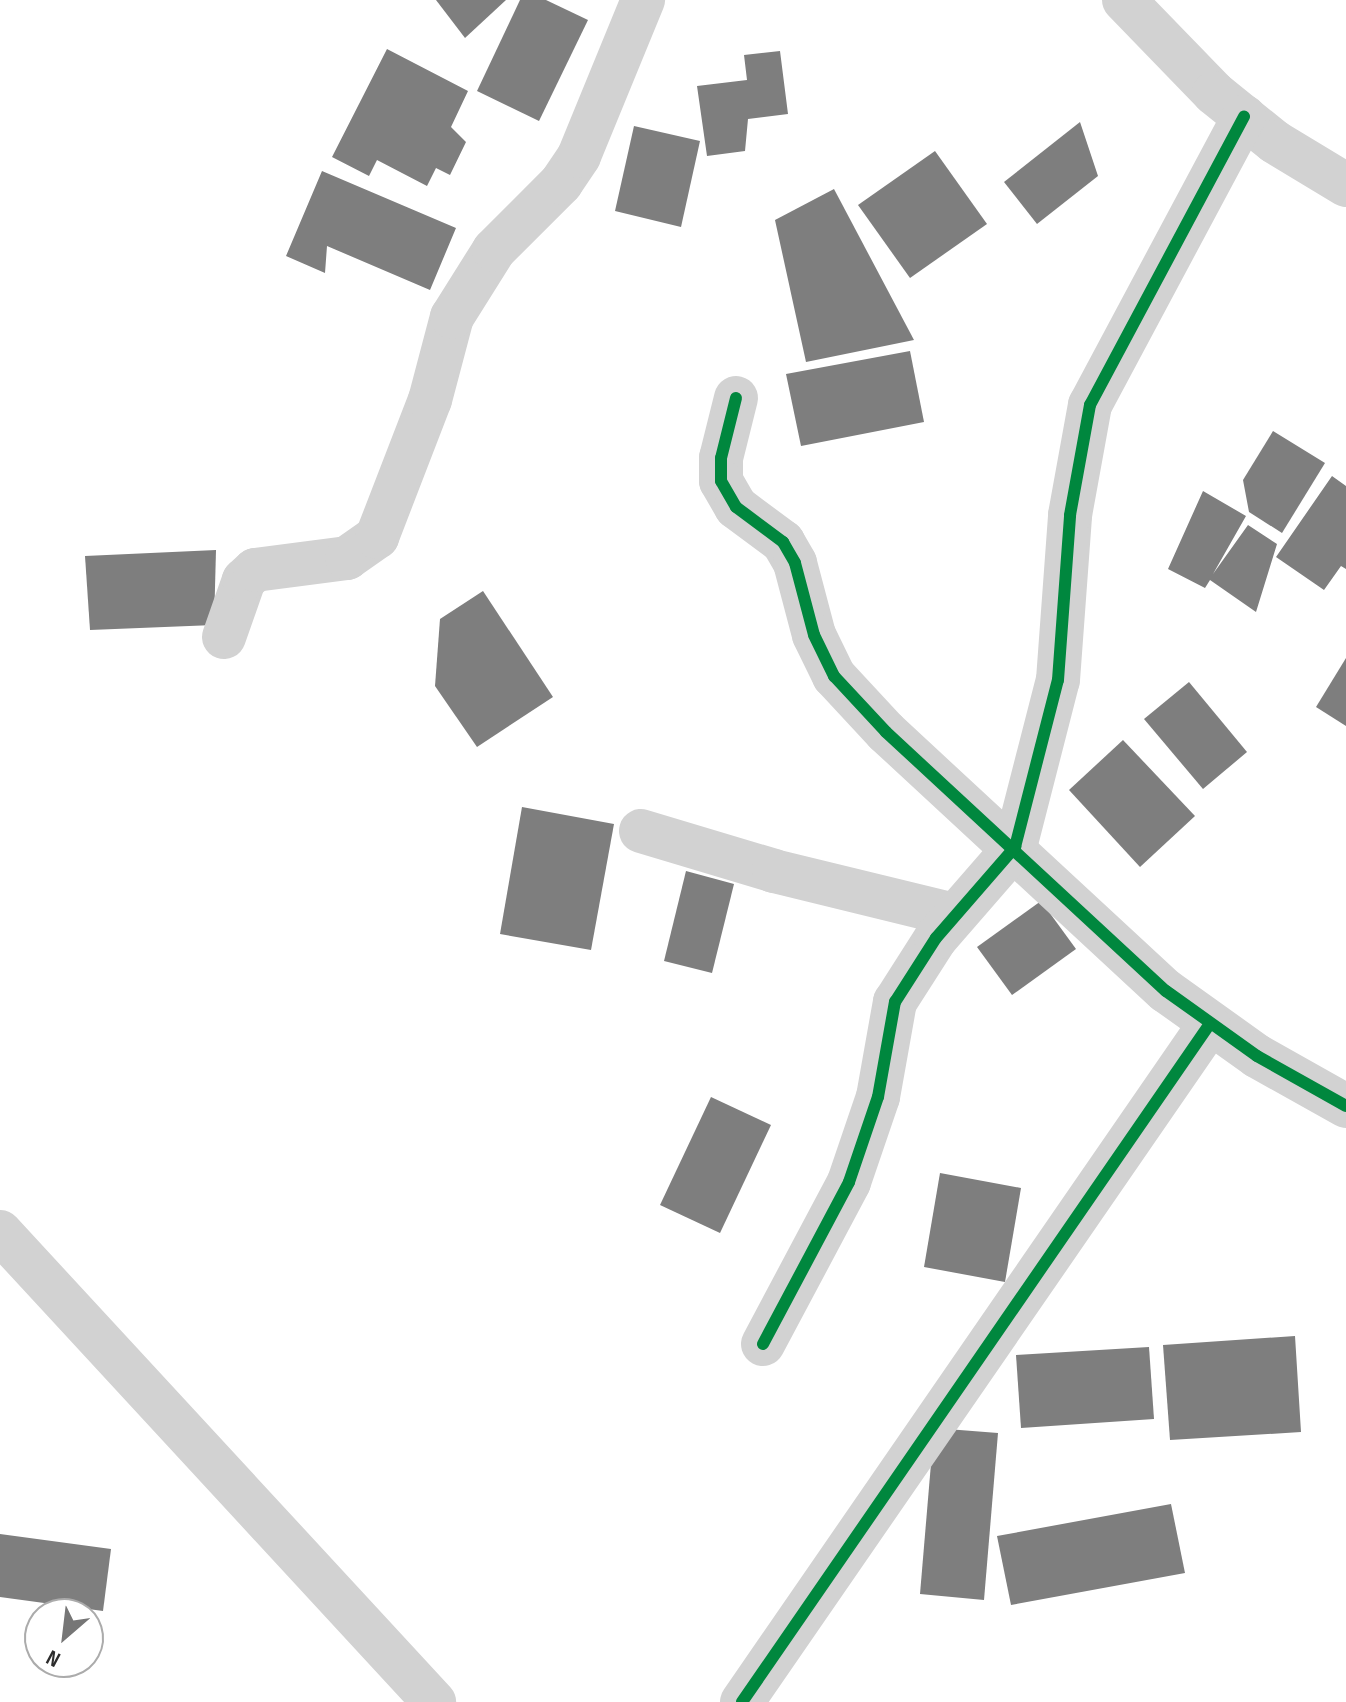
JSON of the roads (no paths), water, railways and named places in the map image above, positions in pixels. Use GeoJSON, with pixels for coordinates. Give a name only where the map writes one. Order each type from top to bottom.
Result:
{"type":"FeatureCollection","features":[{"type":"Feature","properties":{"kind":"street"},"geometry":{"type":"LineString","coordinates":[[224,637],[244,580],[255,570],[347,558],[377,537],[430,400],[452,317],[494,250],[561,183],[579,156],[643,0]]}},
{"type":"Feature","properties":{"kind":"street"},"geometry":{"type":"LineString","coordinates":[[1124,0],[1244,117],[1346,185]]}},
{"type":"Feature","properties":{"kind":"street"},"geometry":{"type":"LineString","coordinates":[[763,1344],[796,1290],[849,1182],[878,1097],[895,1002],[912,971],[955,915],[1015,847],[1058,680],[1070,515],[1090,405],[1244,117]]}},
{"type":"Feature","properties":{"kind":"street"},"geometry":{"type":"LineString","coordinates":[[736,398],[721,458],[721,481],[736,507],[789,552],[814,635],[834,676],[886,732],[1209,1025],[1346,1106]]}},
{"type":"Feature","properties":{"kind":"street"},"geometry":{"type":"LineString","coordinates":[[641,831],[774,871],[955,915]]}},
{"type":"Feature","properties":{"kind":"street"},"geometry":{"type":"LineString","coordinates":[[742,1702],[1209,1025]]}},
{"type":"Feature","properties":{"kind":"street"},"geometry":{"type":"LineString","coordinates":[[0,1232],[434,1702]]}}]}
